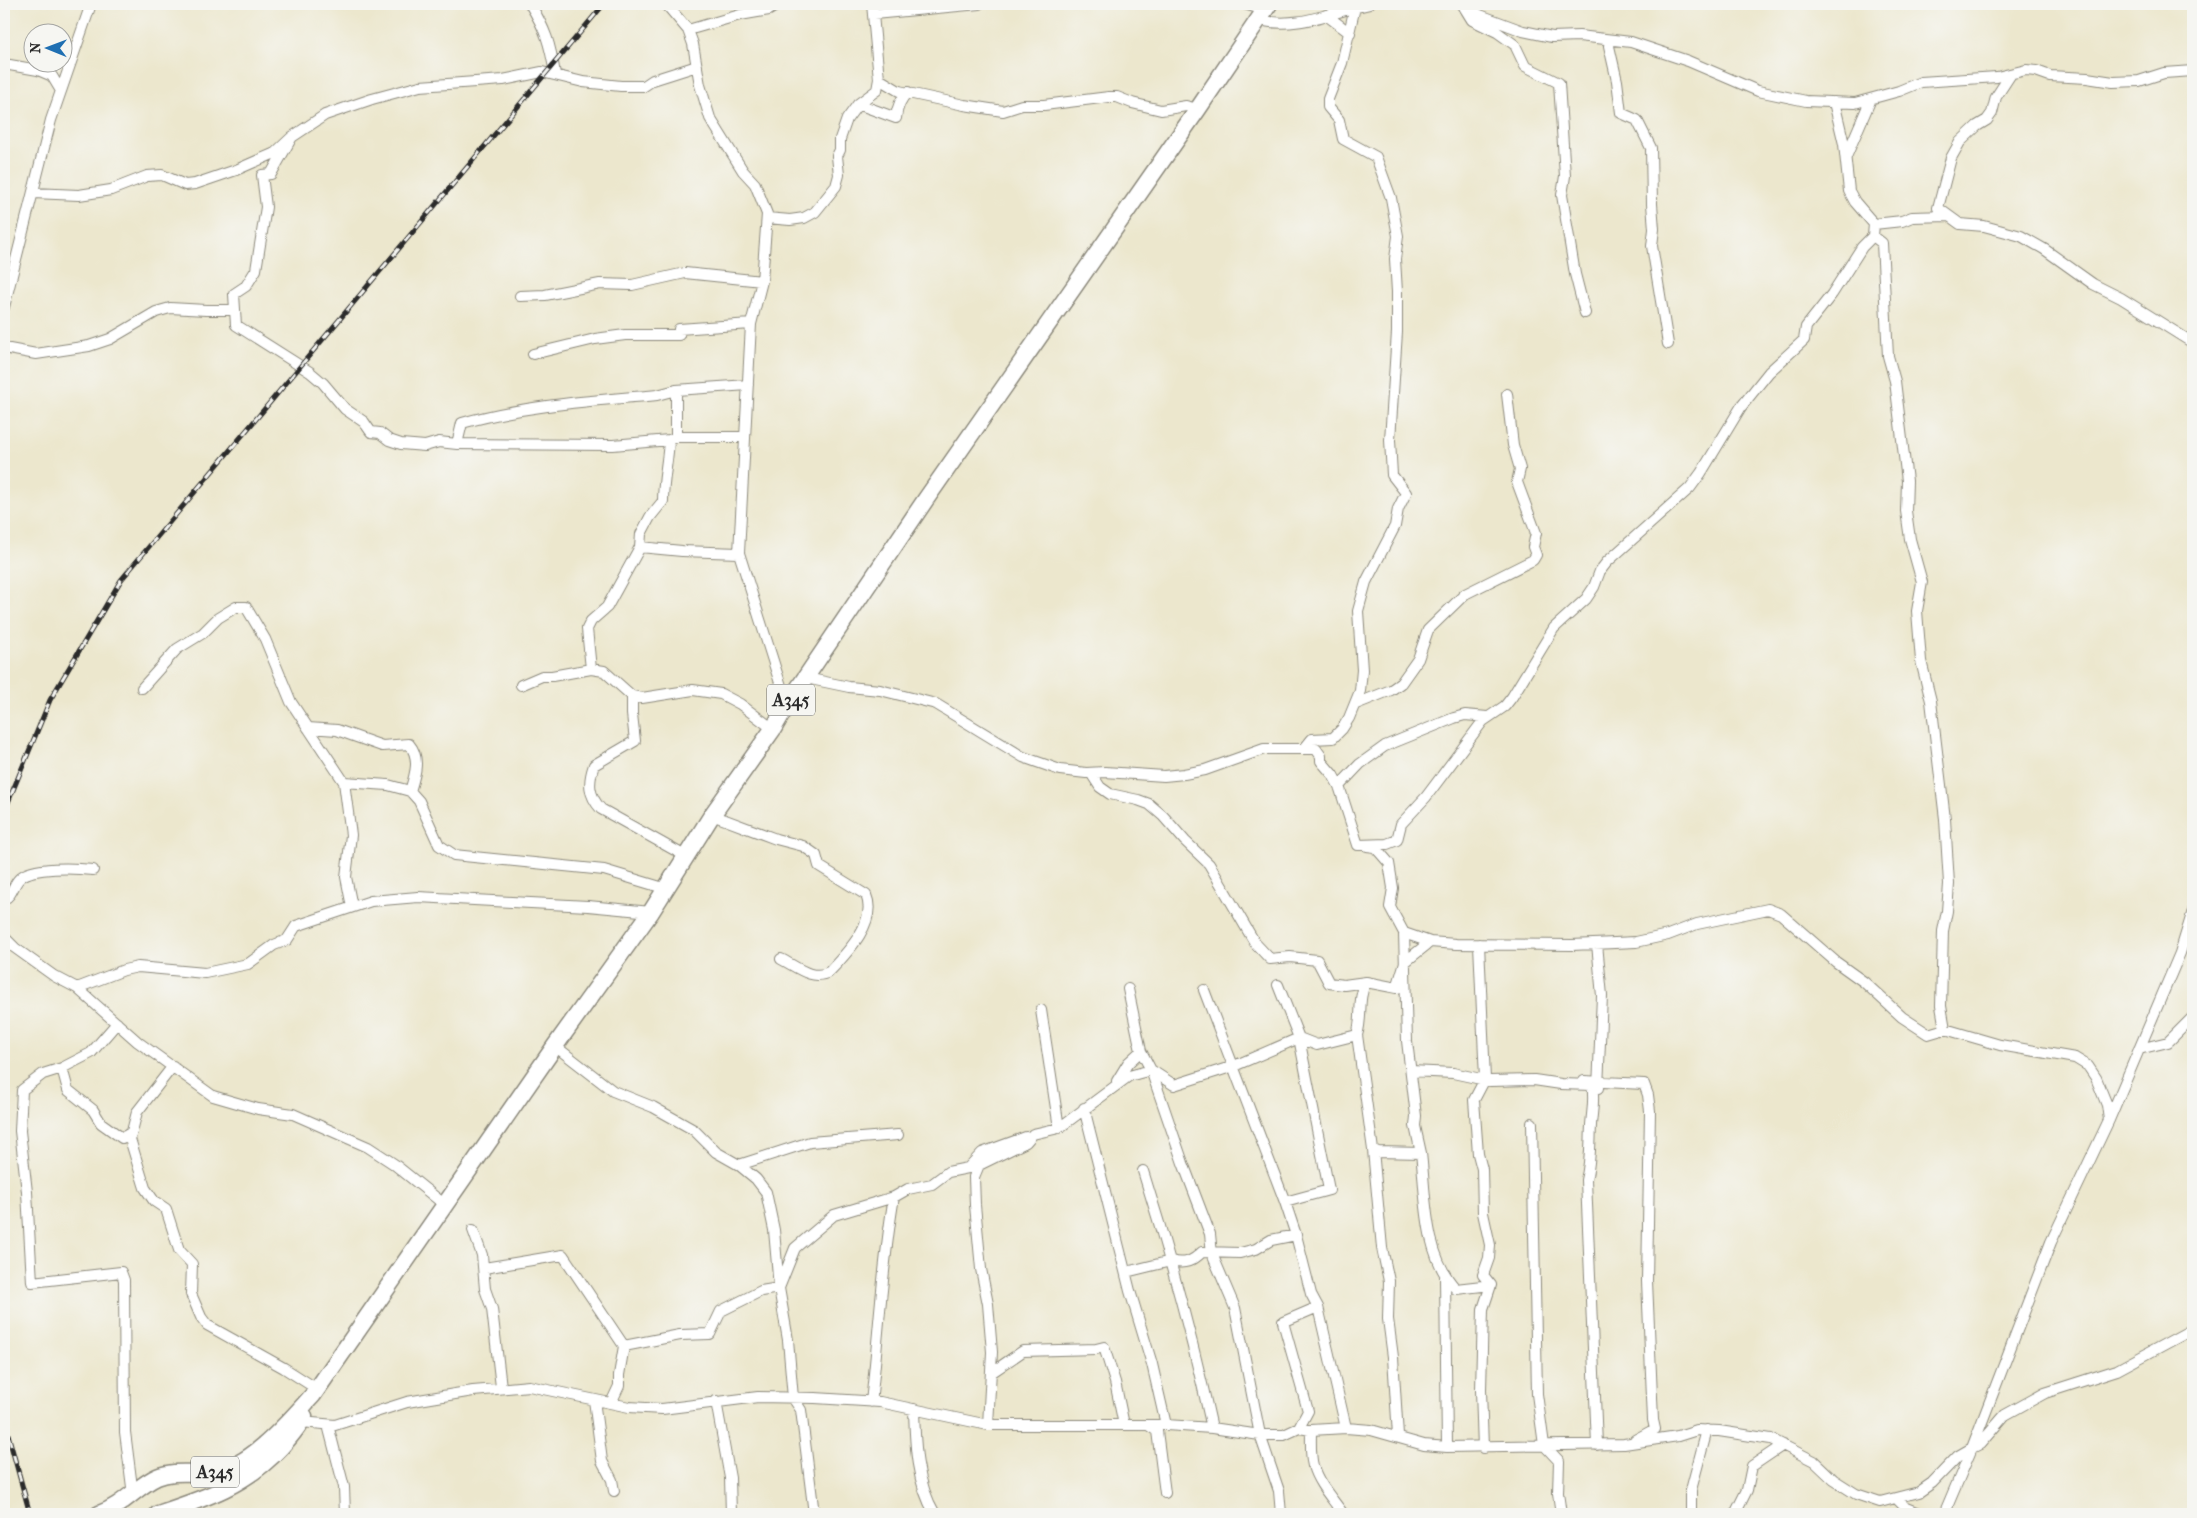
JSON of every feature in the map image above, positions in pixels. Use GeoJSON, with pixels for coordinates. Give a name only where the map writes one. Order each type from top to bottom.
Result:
{"type":"FeatureCollection","features":[{"type":"Feature","properties":{"kind":"highway","name":"A345"},"geometry":{"type":"LineString","coordinates":[[99,1514],[133,1495],[156,1478],[167,1474],[215,1472],[244,1460],[277,1433],[315,1392],[667,889],[712,815],[774,729],[787,705],[926,498],[1198,109],[1264,11]]}},
{"type":"Feature","properties":{"kind":"highway","name":"A345"},"geometry":{"type":"LineString","coordinates":[[158,1514],[185,1511],[253,1472],[273,1456],[301,1422],[315,1392]]}},
{"type":"Feature","properties":{"kind":"street"},"geometry":{"type":"LineString","coordinates":[[4,307],[51,120],[91,4]]}},
{"type":"Feature","properties":{"kind":"street"},"geometry":{"type":"LineString","coordinates":[[530,4],[545,28],[555,74]]}},
{"type":"Feature","properties":{"kind":"street"},"geometry":{"type":"LineString","coordinates":[[666,4],[688,30],[710,118],[743,171],[754,184],[767,218],[762,281],[751,324],[739,553],[787,705]]}},
{"type":"Feature","properties":{"kind":"street"},"geometry":{"type":"LineString","coordinates":[[688,30],[740,15],[769,10],[779,4]]}},
{"type":"Feature","properties":{"kind":"street"},"geometry":{"type":"LineString","coordinates":[[767,218],[790,220],[804,218],[815,212],[836,186],[839,175],[837,156],[840,150],[840,139],[847,119],[858,104],[876,90],[879,79],[873,9],[979,4]]}},
{"type":"Feature","properties":{"kind":"street"},"geometry":{"type":"LineString","coordinates":[[1244,4],[1264,11],[1270,23],[1283,23],[1326,15],[1370,4]]}},
{"type":"Feature","properties":{"kind":"street"},"geometry":{"type":"LineString","coordinates":[[1462,4],[1480,15],[1522,31],[1552,37],[1580,36],[1631,42],[1664,52],[1758,91],[1806,101],[1855,104],[1899,91],[1921,82],[1997,77],[2026,70],[2050,76],[2071,76],[2113,82],[2139,81],[2164,73],[2193,71]]}},
{"type":"Feature","properties":{"kind":"street"},"geometry":{"type":"LineString","coordinates":[[1462,4],[1472,20],[1497,32],[1515,45],[1526,66],[1559,83],[1565,176],[1562,194],[1585,313]]}},
{"type":"Feature","properties":{"kind":"street"},"geometry":{"type":"LineString","coordinates":[[1304,749],[1312,738],[1333,738],[1342,729],[1356,704],[1362,681],[1358,612],[1366,582],[1394,526],[1398,509],[1406,493],[1392,475],[1390,440],[1397,332],[1395,259],[1398,236],[1391,198],[1376,156],[1344,139],[1339,120],[1328,107],[1328,99],[1336,83],[1355,7]]}},
{"type":"Feature","properties":{"kind":"street"},"geometry":{"type":"LineString","coordinates":[[1326,15],[1350,33]]}},
{"type":"Feature","properties":{"kind":"street"},"geometry":{"type":"LineString","coordinates":[[1610,40],[1609,46],[1617,82],[1621,113],[1637,120],[1651,148],[1654,228],[1652,246],[1668,344]]}},
{"type":"Feature","properties":{"kind":"street"},"geometry":{"type":"LineString","coordinates":[[4,64],[38,70],[52,76],[61,91]]}},
{"type":"Feature","properties":{"kind":"street"},"geometry":{"type":"LineString","coordinates":[[33,193],[80,195],[111,190],[147,176],[162,175],[185,184],[195,184],[260,161],[275,153],[292,137],[325,115],[372,99],[420,86],[503,80],[542,72],[583,82],[621,86],[644,86],[653,80],[696,66]]}},
{"type":"Feature","properties":{"kind":"street"},"geometry":{"type":"LineString","coordinates":[[1938,208],[1952,158],[1960,142],[1977,126],[1987,120],[1992,112],[1996,97],[2011,74]]}},
{"type":"Feature","properties":{"kind":"street"},"geometry":{"type":"LineString","coordinates":[[879,79],[899,91],[964,106],[1004,111],[1022,105],[1109,97],[1117,97],[1132,103],[1162,110],[1186,106],[1198,109]]}},
{"type":"Feature","properties":{"kind":"street"},"geometry":{"type":"LineString","coordinates":[[858,104],[896,118],[901,98],[908,92]]}},
{"type":"Feature","properties":{"kind":"street"},"geometry":{"type":"LineString","coordinates":[[1846,158],[1871,99]]}},
{"type":"Feature","properties":{"kind":"street"},"geometry":{"type":"LineString","coordinates":[[1358,845],[1387,844],[1397,840],[1401,824],[1426,797],[1487,717],[1504,706],[1512,697],[1554,628],[1565,616],[1586,599],[1594,587],[1600,571],[1607,562],[1619,548],[1690,488],[1702,473],[1741,407],[1769,372],[1804,340],[1806,327],[1832,294],[1862,247],[1873,236],[1874,224],[1855,202],[1849,191],[1846,158],[1834,102]]}},
{"type":"Feature","properties":{"kind":"street"},"geometry":{"type":"LineString","coordinates":[[292,137],[271,174],[262,175],[266,207],[256,270],[246,286],[234,294],[236,324],[310,372],[323,383],[345,409],[364,422],[371,432],[380,433],[389,440],[401,444],[425,446],[439,442],[457,444],[613,445],[672,438],[745,437]]}},
{"type":"Feature","properties":{"kind":"street"},"geometry":{"type":"LineString","coordinates":[[1938,208],[1960,224],[1984,226],[2022,236],[2044,248],[2093,284],[2121,298],[2193,343]]}},
{"type":"Feature","properties":{"kind":"street"},"geometry":{"type":"LineString","coordinates":[[1874,224],[1902,220],[1938,208]]}},
{"type":"Feature","properties":{"kind":"street"},"geometry":{"type":"LineString","coordinates":[[1912,217],[1948,216]]}},
{"type":"Feature","properties":{"kind":"street"},"geometry":{"type":"LineString","coordinates":[[1873,236],[1882,243],[1888,356],[1895,381],[1907,481],[1906,512],[1910,539],[1922,582],[1917,611],[1921,661],[1930,701],[1945,819],[1949,884],[1942,941],[1941,1006],[1945,1029]]}},
{"type":"Feature","properties":{"kind":"street"},"geometry":{"type":"LineString","coordinates":[[520,296],[545,294],[600,284],[632,285],[685,273],[762,281]]}},
{"type":"Feature","properties":{"kind":"street"},"geometry":{"type":"LineString","coordinates":[[4,348],[36,354],[89,346],[110,339],[156,312],[170,308],[234,310]]}},
{"type":"Feature","properties":{"kind":"street"},"geometry":{"type":"LineString","coordinates":[[533,354],[595,339],[625,335],[679,335],[679,329],[751,324]]}},
{"type":"Feature","properties":{"kind":"street"},"geometry":{"type":"LineString","coordinates":[[457,444],[462,423],[497,413],[536,407],[656,395],[676,390],[748,385]]}},
{"type":"Feature","properties":{"kind":"street"},"geometry":{"type":"LineString","coordinates":[[591,669],[586,628],[607,607],[640,547],[641,534],[654,511],[664,501],[663,481],[667,471],[672,438],[676,390]]}},
{"type":"Feature","properties":{"kind":"street"},"geometry":{"type":"LineString","coordinates":[[1356,704],[1391,690],[1401,683],[1418,659],[1428,630],[1465,594],[1533,560],[1536,555],[1533,547],[1536,533],[1516,482],[1520,469],[1513,445],[1507,394]]}},
{"type":"Feature","properties":{"kind":"street"},"geometry":{"type":"LineString","coordinates":[[640,547],[739,553]]}},
{"type":"Feature","properties":{"kind":"street"},"geometry":{"type":"LineString","coordinates":[[142,688],[178,649],[203,633],[218,618],[236,607],[246,607],[265,639],[290,702],[344,782],[351,836],[346,877],[352,907]]}},
{"type":"Feature","properties":{"kind":"street"},"geometry":{"type":"LineString","coordinates":[[521,685],[542,676],[591,669],[604,671],[632,696],[654,698],[693,690],[721,694],[740,704],[774,729]]}},
{"type":"Feature","properties":{"kind":"street"},"geometry":{"type":"LineString","coordinates":[[806,678],[849,687],[880,690],[936,704],[1023,757],[1060,770],[1164,776],[1205,770],[1264,749],[1316,749],[1321,761],[1338,786],[1358,845]]}},
{"type":"Feature","properties":{"kind":"street"},"geometry":{"type":"LineString","coordinates":[[632,696],[635,741],[594,765],[590,778],[590,792],[594,801],[601,809],[687,857]]}},
{"type":"Feature","properties":{"kind":"street"},"geometry":{"type":"LineString","coordinates":[[1338,786],[1360,764],[1386,746],[1437,724],[1465,715],[1487,717]]}},
{"type":"Feature","properties":{"kind":"street"},"geometry":{"type":"LineString","coordinates":[[308,728],[337,730],[382,746],[409,744],[414,750],[416,761],[416,775],[410,791]]}},
{"type":"Feature","properties":{"kind":"street"},"geometry":{"type":"LineString","coordinates":[[1091,773],[1100,787],[1110,794],[1149,804],[1163,816],[1209,864],[1255,943],[1270,959],[1290,957],[1318,960],[1329,983],[1344,985],[1366,982],[1397,988],[1405,962],[1430,942]]}},
{"type":"Feature","properties":{"kind":"street"},"geometry":{"type":"LineString","coordinates":[[344,782],[388,785],[410,791],[419,801],[439,845],[454,855],[604,870],[667,889]]}},
{"type":"Feature","properties":{"kind":"street"},"geometry":{"type":"LineString","coordinates":[[712,815],[776,839],[803,846],[816,855],[820,866],[866,895],[869,903],[868,914],[862,931],[829,972],[822,976],[813,976],[781,959]]}},
{"type":"Feature","properties":{"kind":"street"},"geometry":{"type":"LineString","coordinates":[[1358,845],[1375,847],[1390,863],[1393,888],[1390,907],[1404,933],[1407,1041],[1416,1116],[1415,1126],[1421,1153],[1430,1234],[1445,1277],[1447,1447]]}},
{"type":"Feature","properties":{"kind":"street"},"geometry":{"type":"LineString","coordinates":[[4,900],[18,879],[26,873],[38,870],[72,868],[93,870]]}},
{"type":"Feature","properties":{"kind":"street"},"geometry":{"type":"LineString","coordinates":[[77,988],[124,970],[138,967],[205,973],[248,964],[274,944],[287,940],[296,926],[371,901],[418,897],[588,906],[651,912]]}},
{"type":"Feature","properties":{"kind":"street"},"geometry":{"type":"LineString","coordinates":[[1404,933],[1430,942],[1479,944],[1598,944],[1636,942],[1668,935],[1697,924],[1768,909],[1781,914],[1919,1030],[1928,1034],[1945,1029],[2000,1046],[2075,1058],[2088,1066],[2096,1078],[2107,1105],[2109,1120]]}},
{"type":"Feature","properties":{"kind":"street"},"geometry":{"type":"LineString","coordinates":[[1944,1514],[1972,1448],[2051,1242],[2109,1120],[2180,953],[2193,911]]}},
{"type":"Feature","properties":{"kind":"street"},"geometry":{"type":"LineString","coordinates":[[4,937],[15,948],[54,976],[77,988],[138,1042],[213,1096],[258,1109],[293,1114],[368,1147],[387,1158],[445,1205]]}},
{"type":"Feature","properties":{"kind":"street"},"geometry":{"type":"LineString","coordinates":[[1479,944],[1485,1079],[1474,1100],[1478,1154],[1482,1169],[1483,1213],[1490,1245],[1490,1258],[1483,1275],[1491,1285]]}},
{"type":"Feature","properties":{"kind":"street"},"geometry":{"type":"LineString","coordinates":[[1596,1117],[1602,996],[1598,944]]}},
{"type":"Feature","properties":{"kind":"street"},"geometry":{"type":"LineString","coordinates":[[1366,982],[1361,991],[1360,1027],[1357,1035],[1373,1150],[1382,1248],[1389,1281],[1388,1319],[1393,1357],[1398,1436]]}},
{"type":"Feature","properties":{"kind":"street"},"geometry":{"type":"LineString","coordinates":[[1278,985],[1299,1038],[1330,1190],[1285,1202]]}},
{"type":"Feature","properties":{"kind":"street"},"geometry":{"type":"LineString","coordinates":[[1128,989],[1141,1051],[1151,1070],[1210,1234],[1212,1254],[1235,1308],[1260,1436],[1279,1491],[1280,1514]]}},
{"type":"Feature","properties":{"kind":"street"},"geometry":{"type":"LineString","coordinates":[[1204,990],[1296,1234],[1312,1294],[1318,1307],[1346,1428]]}},
{"type":"Feature","properties":{"kind":"street"},"geometry":{"type":"LineString","coordinates":[[1041,1010],[1059,1128]]}},
{"type":"Feature","properties":{"kind":"street"},"geometry":{"type":"LineString","coordinates":[[2139,1049],[2168,1042],[2193,1017]]}},
{"type":"Feature","properties":{"kind":"street"},"geometry":{"type":"LineString","coordinates":[[117,1024],[91,1053],[62,1068],[43,1074],[22,1090],[20,1131],[32,1282],[121,1272],[124,1280],[125,1432],[133,1495]]}},
{"type":"Feature","properties":{"kind":"street"},"geometry":{"type":"LineString","coordinates":[[779,1288],[795,1248],[834,1215],[894,1197],[908,1189],[932,1184],[948,1172],[968,1168],[982,1153],[1033,1134],[1059,1128],[1084,1108],[1109,1093],[1129,1076],[1151,1070],[1174,1085],[1234,1066],[1299,1038],[1317,1044],[1357,1035]]}},
{"type":"Feature","properties":{"kind":"street"},"geometry":{"type":"LineString","coordinates":[[556,1046],[613,1091],[652,1107],[694,1130],[716,1152],[739,1165],[756,1179],[766,1192],[770,1204],[779,1288],[788,1340],[793,1398],[801,1410],[814,1514]]}},
{"type":"Feature","properties":{"kind":"street"},"geometry":{"type":"LineString","coordinates":[[1109,1093],[1128,1063],[1141,1051]]}},
{"type":"Feature","properties":{"kind":"street"},"geometry":{"type":"LineString","coordinates":[[172,1066],[137,1112],[130,1139],[145,1188],[154,1201],[166,1209],[179,1250],[192,1264],[191,1294],[200,1318],[214,1330],[227,1335],[315,1392]]}},
{"type":"Feature","properties":{"kind":"street"},"geometry":{"type":"LineString","coordinates":[[62,1068],[68,1090],[93,1110],[101,1123],[122,1138],[132,1132]]}},
{"type":"Feature","properties":{"kind":"street"},"geometry":{"type":"LineString","coordinates":[[1411,1071],[1453,1073],[1490,1081],[1598,1081],[1644,1084],[1648,1095],[1650,1111],[1647,1281],[1655,1429],[1632,1442]]}},
{"type":"Feature","properties":{"kind":"street"},"geometry":{"type":"LineString","coordinates":[[1540,1081],[1592,1085],[1595,1099],[1591,1120],[1590,1165],[1586,1180],[1597,1445]]}},
{"type":"Feature","properties":{"kind":"street"},"geometry":{"type":"LineString","coordinates":[[1084,1108],[1126,1272],[1152,1364],[1166,1425]]}},
{"type":"Feature","properties":{"kind":"street"},"geometry":{"type":"LineString","coordinates":[[1532,1123],[1537,1394],[1544,1445],[1559,1461],[1558,1493],[1561,1514]]}},
{"type":"Feature","properties":{"kind":"street"},"geometry":{"type":"LineString","coordinates":[[981,1269],[974,1177],[979,1165],[1026,1142],[1033,1134]]}},
{"type":"Feature","properties":{"kind":"street"},"geometry":{"type":"LineString","coordinates":[[739,1165],[810,1142],[898,1135]]}},
{"type":"Feature","properties":{"kind":"street"},"geometry":{"type":"LineString","coordinates":[[1373,1150],[1378,1152],[1421,1153]]}},
{"type":"Feature","properties":{"kind":"street"},"geometry":{"type":"LineString","coordinates":[[968,1168],[991,1329],[988,1425]]}},
{"type":"Feature","properties":{"kind":"street"},"geometry":{"type":"LineString","coordinates":[[1143,1171],[1171,1261],[1195,1350],[1212,1428]]}},
{"type":"Feature","properties":{"kind":"street"},"geometry":{"type":"LineString","coordinates":[[871,1402],[879,1336],[886,1240],[894,1197]]}},
{"type":"Feature","properties":{"kind":"street"},"geometry":{"type":"LineString","coordinates":[[473,1230],[482,1255],[485,1289],[492,1309],[501,1388]]}},
{"type":"Feature","properties":{"kind":"street"},"geometry":{"type":"LineString","coordinates":[[1126,1272],[1171,1261],[1179,1263],[1193,1262],[1202,1252],[1240,1254],[1256,1249],[1271,1240],[1296,1234]]}},
{"type":"Feature","properties":{"kind":"street"},"geometry":{"type":"LineString","coordinates":[[484,1268],[563,1255],[624,1346],[618,1374],[619,1386],[611,1404]]}},
{"type":"Feature","properties":{"kind":"street"},"geometry":{"type":"LineString","coordinates":[[1445,1277],[1456,1289],[1491,1285]]}},
{"type":"Feature","properties":{"kind":"street"},"geometry":{"type":"LineString","coordinates":[[1483,1448],[1481,1390],[1483,1309],[1491,1285]]}},
{"type":"Feature","properties":{"kind":"street"},"geometry":{"type":"LineString","coordinates":[[624,1346],[680,1335],[710,1334],[721,1310],[762,1291],[779,1288]]}},
{"type":"Feature","properties":{"kind":"street"},"geometry":{"type":"LineString","coordinates":[[1299,1428],[1308,1411],[1283,1322],[1318,1307]]}},
{"type":"Feature","properties":{"kind":"street"},"geometry":{"type":"LineString","coordinates":[[301,1422],[335,1425],[407,1402],[501,1388],[530,1386],[611,1404],[662,1409],[758,1397],[793,1398],[871,1402],[988,1425],[1166,1425],[1212,1428],[1226,1432],[1260,1436],[1284,1435],[1299,1428],[1311,1430],[1346,1428],[1371,1430],[1398,1436],[1424,1445],[1447,1447],[1597,1445],[1678,1436],[1698,1430],[1707,1430],[1771,1439],[1814,1461],[1834,1480],[1856,1494],[1880,1502],[1920,1492],[1932,1483],[1958,1456],[1980,1444],[2005,1415],[2046,1393],[2117,1370],[2193,1329]]}},
{"type":"Feature","properties":{"kind":"street"},"geometry":{"type":"LineString","coordinates":[[991,1373],[1023,1351],[1096,1349],[1104,1347],[1115,1382],[1124,1425]]}},
{"type":"Feature","properties":{"kind":"street"},"geometry":{"type":"LineString","coordinates":[[594,1400],[602,1461],[612,1480],[614,1492]]}},
{"type":"Feature","properties":{"kind":"street"},"geometry":{"type":"LineString","coordinates":[[716,1401],[730,1478],[731,1514]]}},
{"type":"Feature","properties":{"kind":"street"},"geometry":{"type":"LineString","coordinates":[[914,1409],[918,1466],[926,1499],[935,1514]]}},
{"type":"Feature","properties":{"kind":"street"},"geometry":{"type":"LineString","coordinates":[[328,1425],[344,1487],[345,1514]]}},
{"type":"Feature","properties":{"kind":"street"},"geometry":{"type":"LineString","coordinates":[[1148,1425],[1157,1431],[1165,1493]]}},
{"type":"Feature","properties":{"kind":"street"},"geometry":{"type":"LineString","coordinates":[[1311,1430],[1313,1466],[1317,1476],[1343,1514]]}},
{"type":"Feature","properties":{"kind":"street"},"geometry":{"type":"LineString","coordinates":[[1691,1514],[1691,1490],[1707,1430]]}},
{"type":"Feature","properties":{"kind":"street"},"geometry":{"type":"LineString","coordinates":[[1735,1514],[1747,1490],[1752,1466],[1783,1445]]}},
{"type":"Feature","properties":{"kind":"street"},"geometry":{"type":"LineString","coordinates":[[1896,1499],[1905,1507],[1922,1514]]}},
{"type":"Feature","properties":{"kind":"railway"},"geometry":{"type":"LineString","coordinates":[[4,812],[50,700],[121,580],[604,4]]}},
{"type":"Feature","properties":{"kind":"railway"},"geometry":{"type":"LineString","coordinates":[[4,1420],[30,1514]]}}]}
